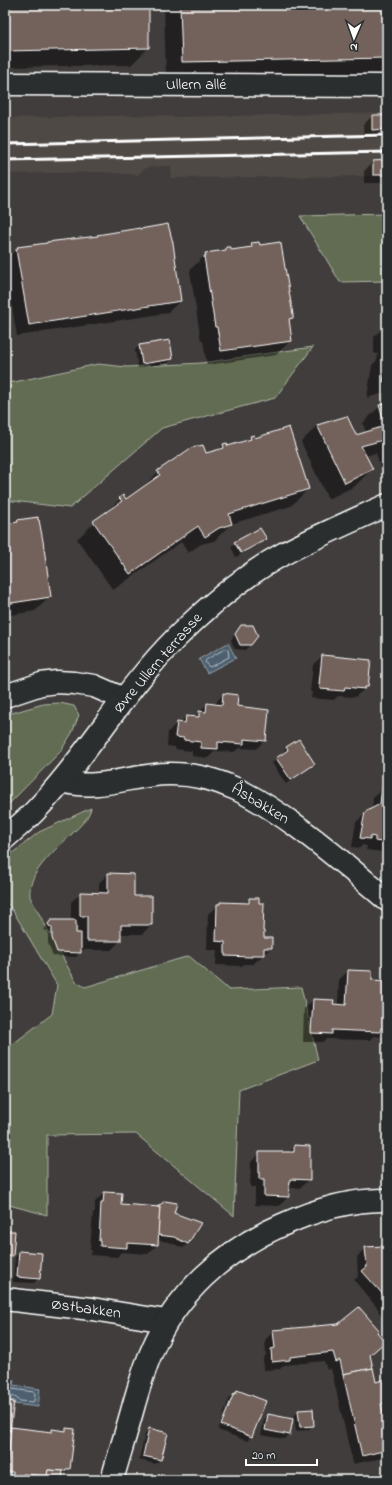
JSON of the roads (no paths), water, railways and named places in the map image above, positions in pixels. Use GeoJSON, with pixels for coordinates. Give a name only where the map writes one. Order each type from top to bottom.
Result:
{"type":"FeatureCollection","features":[{"type":"Feature","properties":{"kind":"street","name":"Ullern allé"},"geometry":{"type":"LineString","coordinates":[[5,84],[387,86]]}},
{"type":"Feature","properties":{"kind":"street","name":"Øvre Ullern terrasse"},"geometry":{"type":"LineString","coordinates":[[5,838],[34,812],[62,781],[124,699],[148,670],[175,639],[204,610],[233,587],[282,555],[316,537],[387,505]]}},
{"type":"Feature","properties":{"kind":"street"},"geometry":{"type":"LineString","coordinates":[[5,696],[41,684],[57,682],[94,686],[124,699]]}},
{"type":"Feature","properties":{"kind":"street","name":"Åsbakken"},"geometry":{"type":"LineString","coordinates":[[62,781],[80,785],[92,785],[144,776],[186,774],[207,777],[228,784],[267,805],[308,834],[387,900]]}},
{"type":"Feature","properties":{"kind":"street"},"geometry":{"type":"LineString","coordinates":[[112,1480],[148,1359],[166,1321],[177,1304],[192,1286],[214,1267],[245,1244],[266,1232],[320,1210],[349,1203],[387,1200]]}},
{"type":"Feature","properties":{"kind":"street","name":"Østbakken"},"geometry":{"type":"LineString","coordinates":[[5,1299],[92,1309],[166,1321]]}},
{"type":"Feature","properties":{"kind":"water"},"geometry":{"type":"Polygon","coordinates":[[[228,643],[236,658],[207,673],[199,659],[228,643]]]}},
{"type":"Feature","properties":{"kind":"water"},"geometry":{"type":"Polygon","coordinates":[[[5,1379],[14,1380],[13,1385],[40,1389],[38,1407],[14,1404],[15,1401],[5,1399],[5,1379]]]}},
{"type":"Feature","properties":{"kind":"railway"},"geometry":{"type":"LineString","coordinates":[[5,144],[387,135]]}},
{"type":"Feature","properties":{"kind":"railway"},"geometry":{"type":"LineString","coordinates":[[5,160],[387,152]]}}]}
